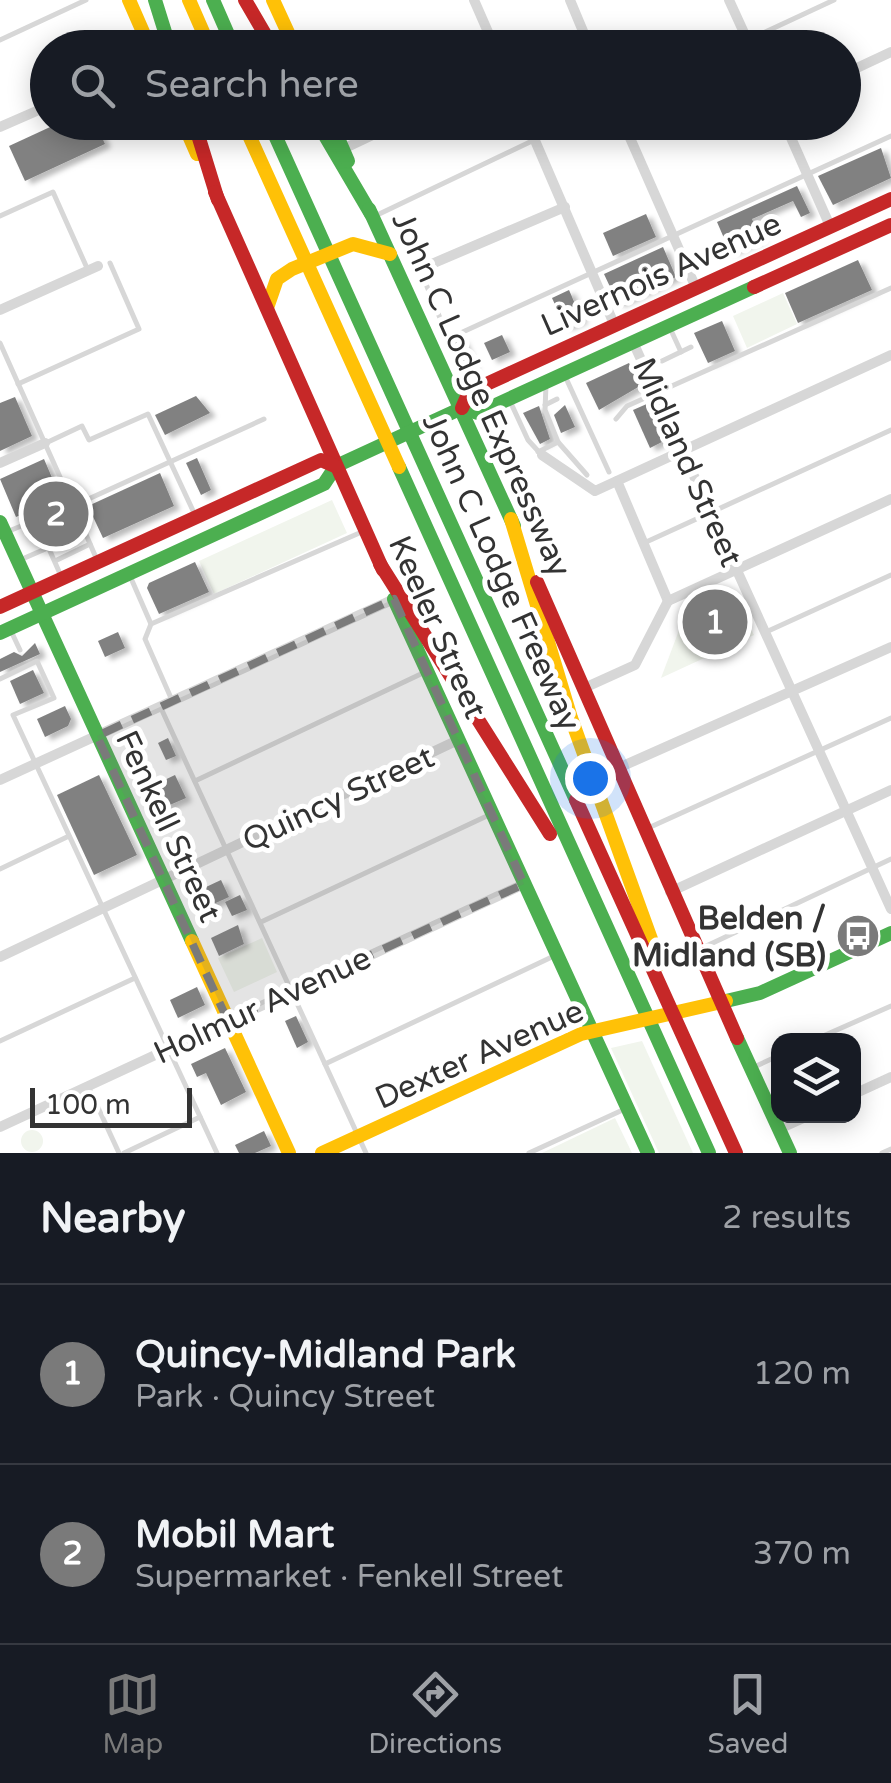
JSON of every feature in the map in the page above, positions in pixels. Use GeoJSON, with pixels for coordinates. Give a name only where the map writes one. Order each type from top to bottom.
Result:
{"type":"FeatureCollection","features":[{"type":"Feature","properties":{"kind":"main road"},"geometry":{"type":"LineString","coordinates":[[129,0],[142,30]]}},
{"type":"Feature","properties":{"kind":"main road"},"geometry":{"type":"LineString","coordinates":[[155,0],[164,30]]}},
{"type":"Feature","properties":{"kind":"main road"},"geometry":{"type":"LineString","coordinates":[[189,0],[202,30]]}},
{"type":"Feature","properties":{"kind":"main road"},"geometry":{"type":"LineString","coordinates":[[213,0],[226,30]]}},
{"type":"Feature","properties":{"kind":"main road"},"geometry":{"type":"LineString","coordinates":[[244,0],[262,30]]}},
{"type":"Feature","properties":{"kind":"main road"},"geometry":{"type":"LineString","coordinates":[[275,0],[288,30]]}},
{"type":"Feature","properties":{"kind":"main road","name":"Keeler Street"},"geometry":{"type":"LineString","coordinates":[[191,140],[394,599],[648,1153]]}},
{"type":"Feature","properties":{"kind":"main road"},"geometry":{"type":"LineString","coordinates":[[200,140],[218,200]]}},
{"type":"Feature","properties":{"kind":"main road","name":"John C Lodge Freeway"},"geometry":{"type":"LineString","coordinates":[[251,140],[709,1153]]}},
{"type":"Feature","properties":{"kind":"main road","name":"John C Lodge Freeway"},"geometry":{"type":"LineString","coordinates":[[276,140],[736,1153]]}},
{"type":"Feature","properties":{"kind":"main road"},"geometry":{"type":"LineString","coordinates":[[328,140],[372,216]]}},
{"type":"Feature","properties":{"kind":"main road","name":"John C Lodge Expressway"},"geometry":{"type":"LineString","coordinates":[[338,140],[511,519],[697,950],[713,1004],[752,1068],[790,1153]]}},
{"type":"Feature","properties":{"kind":"main road","name":"Livernois Avenue"},"geometry":{"type":"LineString","coordinates":[[462,408],[469,392],[891,198]]}},
{"type":"Feature","properties":{"kind":"main road"},"geometry":{"type":"LineString","coordinates":[[762,284],[797,258],[872,224],[872,207]]}},
{"type":"Feature","properties":{"kind":"main road","name":"Livernois Avenue"},"geometry":{"type":"LineString","coordinates":[[5,631],[330,481],[336,466],[462,408],[478,412],[891,225]]}},
{"type":"Feature","properties":{"kind":"main road"},"geometry":{"type":"LineString","coordinates":[[267,310],[278,279],[292,269],[344,246],[361,244],[390,254]]}},
{"type":"Feature","properties":{"kind":"main road"},"geometry":{"type":"LineString","coordinates":[[546,382],[550,364],[624,330],[658,305]]}},
{"type":"Feature","properties":{"kind":"main road","name":"Livernois Avenue"},"geometry":{"type":"LineString","coordinates":[[0,606],[321,460],[336,466]]}},
{"type":"Feature","properties":{"kind":"main road"},"geometry":{"type":"LineString","coordinates":[[79,596],[112,572],[225,521],[229,516],[226,504]]}},
{"type":"Feature","properties":{"kind":"main road"},"geometry":{"type":"LineString","coordinates":[[511,519],[571,718],[656,944],[668,998]]}},
{"type":"Feature","properties":{"kind":"main road","name":"Fenkell Street"},"geometry":{"type":"LineString","coordinates":[[3,534],[289,1153]]}},
{"type":"Feature","properties":{"kind":"main road"},"geometry":{"type":"LineString","coordinates":[[380,564],[602,921]]}},
{"type":"Feature","properties":{"kind":"main road","name":"Dexter Avenue"},"geometry":{"type":"LineString","coordinates":[[322,1153],[592,1032],[760,993],[891,933]]}},
{"type":"Feature","properties":{"kind":"street"},"geometry":{"type":"LineString","coordinates":[[474,0],[487,30]]}},
{"type":"Feature","properties":{"kind":"street"},"geometry":{"type":"LineString","coordinates":[[570,0],[582,30]]}},
{"type":"Feature","properties":{"kind":"street"},"geometry":{"type":"LineString","coordinates":[[729,0],[743,30]]}},
{"type":"Feature","properties":{"kind":"street"},"geometry":{"type":"LineString","coordinates":[[861,66],[891,52]]}},
{"type":"Feature","properties":{"kind":"street"},"geometry":{"type":"LineString","coordinates":[[0,127],[30,114]]}},
{"type":"Feature","properties":{"kind":"street"},"geometry":{"type":"LineString","coordinates":[[342,149],[361,140]]}},
{"type":"Feature","properties":{"kind":"street","name":"Midland Street"},"geometry":{"type":"LineString","coordinates":[[535,140],[614,324]]}},
{"type":"Feature","properties":{"kind":"street"},"geometry":{"type":"LineString","coordinates":[[631,140],[696,288]]}},
{"type":"Feature","properties":{"kind":"street"},"geometry":{"type":"LineString","coordinates":[[792,140],[830,226]]}},
{"type":"Feature","properties":{"kind":"street"},"geometry":{"type":"LineString","coordinates":[[420,269],[565,207]]}},
{"type":"Feature","properties":{"kind":"street"},"geometry":{"type":"LineString","coordinates":[[0,310],[93,268]]}},
{"type":"Feature","properties":{"kind":"street","name":"Midland Street"},"geometry":{"type":"LineString","coordinates":[[633,342],[891,909]]}},
{"type":"Feature","properties":{"kind":"street"},"geometry":{"type":"LineString","coordinates":[[540,454],[591,490],[613,476],[683,451],[891,356]]}},
{"type":"Feature","properties":{"kind":"street"},"geometry":{"type":"LineString","coordinates":[[0,463],[45,443]]}},
{"type":"Feature","properties":{"kind":"street"},"geometry":{"type":"LineString","coordinates":[[613,476],[668,601]]}},
{"type":"Feature","properties":{"kind":"street"},"geometry":{"type":"LineString","coordinates":[[582,689],[641,659],[668,601],[891,499]]}},
{"type":"Feature","properties":{"kind":"street"},"geometry":{"type":"LineString","coordinates":[[0,780],[394,599]]}},
{"type":"Feature","properties":{"kind":"street"},"geometry":{"type":"LineString","coordinates":[[616,769],[891,647]]}},
{"type":"Feature","properties":{"kind":"street","name":"Quincy Street"},"geometry":{"type":"LineString","coordinates":[[0,956],[458,740]]}},
{"type":"Feature","properties":{"kind":"street"},"geometry":{"type":"LineString","coordinates":[[670,892],[891,790]]}},
{"type":"Feature","properties":{"kind":"street","name":"Holmur Avenue"},"geometry":{"type":"LineString","coordinates":[[0,1126],[524,884]]}},
{"type":"Feature","properties":{"kind":"street"},"geometry":{"type":"LineString","coordinates":[[861,1091],[891,1077]]}},
{"type":"Feature","properties":{"kind":"street"},"geometry":{"type":"LineString","coordinates":[[779,1129],[792,1123]]}},
{"type":"Feature","properties":{"kind":"lane"},"geometry":{"type":"LineString","coordinates":[[0,40],[86,0]]}},
{"type":"Feature","properties":{"kind":"lane"},"geometry":{"type":"LineString","coordinates":[[776,30],[834,0]]}},
{"type":"Feature","properties":{"kind":"lane"},"geometry":{"type":"LineString","coordinates":[[420,269],[441,325],[447,335],[454,336],[891,136]]}},
{"type":"Feature","properties":{"kind":"lane"},"geometry":{"type":"LineString","coordinates":[[372,216],[535,140]]}},
{"type":"Feature","properties":{"kind":"lane"},"geometry":{"type":"LineString","coordinates":[[0,216],[54,192],[93,268]]}},
{"type":"Feature","properties":{"kind":"lane"},"geometry":{"type":"LineString","coordinates":[[18,384],[139,329],[110,264]]}},
{"type":"Feature","properties":{"kind":"lane"},"geometry":{"type":"LineString","coordinates":[[616,419],[627,406],[891,288]]}},
{"type":"Feature","properties":{"kind":"lane"},"geometry":{"type":"LineString","coordinates":[[669,326],[680,352]]}},
{"type":"Feature","properties":{"kind":"lane"},"geometry":{"type":"LineString","coordinates":[[0,343],[73,506],[264,419]]}},
{"type":"Feature","properties":{"kind":"lane"},"geometry":{"type":"LineString","coordinates":[[662,361],[691,347]]}},
{"type":"Feature","properties":{"kind":"lane"},"geometry":{"type":"LineString","coordinates":[[564,373],[613,476]]}},
{"type":"Feature","properties":{"kind":"lane"},"geometry":{"type":"LineString","coordinates":[[546,382],[543,407],[548,430],[587,475]]}},
{"type":"Feature","properties":{"kind":"lane"},"geometry":{"type":"LineString","coordinates":[[509,398],[540,454],[558,442]]}},
{"type":"Feature","properties":{"kind":"lane"},"geometry":{"type":"LineString","coordinates":[[543,407],[557,399]]}},
{"type":"Feature","properties":{"kind":"lane"},"geometry":{"type":"LineString","coordinates":[[45,443],[82,426],[89,440],[148,414],[196,518]]}},
{"type":"Feature","properties":{"kind":"lane"},"geometry":{"type":"LineString","coordinates":[[644,543],[891,430]]}},
{"type":"Feature","properties":{"kind":"lane"},"geometry":{"type":"LineString","coordinates":[[572,476],[578,465]]}},
{"type":"Feature","properties":{"kind":"lane"},"geometry":{"type":"LineString","coordinates":[[42,533],[78,516],[98,562]]}},
{"type":"Feature","properties":{"kind":"lane"},"geometry":{"type":"LineString","coordinates":[[3,534],[26,524],[42,533],[62,579]]}},
{"type":"Feature","properties":{"kind":"lane"},"geometry":{"type":"LineString","coordinates":[[151,624],[365,530]]}},
{"type":"Feature","properties":{"kind":"lane"},"geometry":{"type":"LineString","coordinates":[[73,536],[84,531]]}},
{"type":"Feature","properties":{"kind":"lane"},"geometry":{"type":"LineString","coordinates":[[17,561],[59,543]]}},
{"type":"Feature","properties":{"kind":"lane"},"geometry":{"type":"LineString","coordinates":[[54,560],[90,544]]}},
{"type":"Feature","properties":{"kind":"lane"},"geometry":{"type":"LineString","coordinates":[[129,574],[151,624],[146,639],[195,781],[366,1153]]}},
{"type":"Feature","properties":{"kind":"lane"},"geometry":{"type":"LineString","coordinates":[[764,633],[891,575]]}},
{"type":"Feature","properties":{"kind":"lane"},"geometry":{"type":"LineString","coordinates":[[5,631],[20,650]]}},
{"type":"Feature","properties":{"kind":"lane"},"geometry":{"type":"LineString","coordinates":[[0,679],[37,662],[54,698],[13,715],[217,1153]]}},
{"type":"Feature","properties":{"kind":"lane"},"geometry":{"type":"LineString","coordinates":[[45,679],[66,670]]}},
{"type":"Feature","properties":{"kind":"lane"},"geometry":{"type":"LineString","coordinates":[[195,781],[427,671]]}},
{"type":"Feature","properties":{"kind":"lane"},"geometry":{"type":"LineString","coordinates":[[643,830],[891,718]]}},
{"type":"Feature","properties":{"kind":"lane"},"geometry":{"type":"LineString","coordinates":[[261,922],[492,813]]}},
{"type":"Feature","properties":{"kind":"lane"},"geometry":{"type":"LineString","coordinates":[[0,869],[69,836]]}},
{"type":"Feature","properties":{"kind":"lane"},"geometry":{"type":"LineString","coordinates":[[697,950],[891,859]]}},
{"type":"Feature","properties":{"kind":"lane"},"geometry":{"type":"LineString","coordinates":[[326,1064],[556,954]]}},
{"type":"Feature","properties":{"kind":"lane"},"geometry":{"type":"LineString","coordinates":[[0,1041],[135,978]]}},
{"type":"Feature","properties":{"kind":"lane"},"geometry":{"type":"LineString","coordinates":[[830,1033],[891,1006]]}},
{"type":"Feature","properties":{"kind":"lane"},"geometry":{"type":"LineString","coordinates":[[752,1068],[771,1059]]}},
{"type":"Feature","properties":{"kind":"lane"},"geometry":{"type":"LineString","coordinates":[[88,1086],[122,1153],[200,1117]]}},
{"type":"Feature","properties":{"kind":"lane"},"geometry":{"type":"LineString","coordinates":[[530,1153],[627,1108]]}},
{"type":"Feature","properties":{"kind":"lane"},"geometry":{"type":"LineString","coordinates":[[882,1153],[891,1149]]}},
{"type":"Feature","properties":{"kind":"highlighted area"},"geometry":{"type":"Polygon","coordinates":[[[394,599],[524,884],[228,1021],[97,736],[394,599]]]}},
{"type":"Feature","properties":{"kind":"shaded area"},"geometry":{"type":"Polygon","coordinates":[[[783,293],[797,324],[747,348],[733,316],[783,293]]]}},
{"type":"Feature","properties":{"kind":"shaded area"},"geometry":{"type":"Polygon","coordinates":[[[332,500],[347,533],[214,594],[199,561],[332,500]]]}},
{"type":"Feature","properties":{"kind":"shaded area"},"geometry":{"type":"Polygon","coordinates":[[[731,588],[754,635],[661,678],[687,609],[731,588]]]}},
{"type":"Feature","properties":{"kind":"shaded area"},"geometry":{"type":"Polygon","coordinates":[[[262,938],[277,972],[234,992],[218,958],[262,938]]]}},
{"type":"Feature","properties":{"kind":"shaded area"},"geometry":{"type":"Polygon","coordinates":[[[642,1041],[693,1153],[659,1153],[611,1048],[642,1041]]]}},
{"type":"Feature","properties":{"kind":"shaded area"},"geometry":{"type":"Polygon","coordinates":[[[615,1118],[632,1153],[542,1153],[615,1118]]]}},
{"type":"Feature","properties":{"kind":"shaded area"},"geometry":{"type":"Polygon","coordinates":[[[32,1130],[40,1133],[40,1149],[32,1152],[24,1149],[21,1141],[24,1133],[32,1130]]]}},
{"type":"Feature","properties":{"kind":"building"},"geometry":{"type":"Polygon","coordinates":[[[30,136],[30,140],[103,140],[105,144],[25,181],[9,146],[30,136]]]}},
{"type":"Feature","properties":{"kind":"building"},"geometry":{"type":"Polygon","coordinates":[[[881,148],[891,178],[833,205],[818,176],[881,148]]]}},
{"type":"Feature","properties":{"kind":"building"},"geometry":{"type":"Polygon","coordinates":[[[797,186],[810,213],[801,217],[793,201],[752,219],[761,239],[730,252],[717,222],[797,186]]]}},
{"type":"Feature","properties":{"kind":"building"},"geometry":{"type":"Polygon","coordinates":[[[646,214],[656,237],[613,256],[603,233],[646,214]]]}},
{"type":"Feature","properties":{"kind":"building"},"geometry":{"type":"Polygon","coordinates":[[[663,247],[676,277],[618,304],[604,274],[663,247]]]}},
{"type":"Feature","properties":{"kind":"building"},"geometry":{"type":"Polygon","coordinates":[[[858,260],[872,290],[798,323],[785,293],[858,260]]]}},
{"type":"Feature","properties":{"kind":"building"},"geometry":{"type":"Polygon","coordinates":[[[569,290],[582,320],[565,327],[552,298],[569,290]]]}},
{"type":"Feature","properties":{"kind":"building"},"geometry":{"type":"Polygon","coordinates":[[[722,321],[735,351],[708,363],[694,333],[722,321]]]}},
{"type":"Feature","properties":{"kind":"building"},"geometry":{"type":"Polygon","coordinates":[[[502,335],[510,352],[492,360],[484,343],[502,335]]]}},
{"type":"Feature","properties":{"kind":"building"},"geometry":{"type":"Polygon","coordinates":[[[462,339],[474,368],[466,372],[453,342],[462,339]]]}},
{"type":"Feature","properties":{"kind":"building"},"geometry":{"type":"Polygon","coordinates":[[[629,363],[640,386],[599,410],[586,383],[629,363]]]}},
{"type":"Feature","properties":{"kind":"building"},"geometry":{"type":"Polygon","coordinates":[[[196,396],[210,413],[165,435],[155,415],[196,396]]]}},
{"type":"Feature","properties":{"kind":"building"},"geometry":{"type":"Polygon","coordinates":[[[15,397],[32,436],[0,451],[0,403],[15,397]]]}},
{"type":"Feature","properties":{"kind":"building"},"geometry":{"type":"Polygon","coordinates":[[[649,403],[666,440],[650,448],[633,410],[649,403]]]}},
{"type":"Feature","properties":{"kind":"building"},"geometry":{"type":"Polygon","coordinates":[[[565,405],[575,427],[561,433],[554,415],[565,405]]]}},
{"type":"Feature","properties":{"kind":"building"},"geometry":{"type":"Polygon","coordinates":[[[539,406],[550,439],[540,444],[523,413],[539,406]]]}},
{"type":"Feature","properties":{"kind":"building"},"geometry":{"type":"Polygon","coordinates":[[[197,458],[211,490],[201,495],[186,463],[197,458]]]}},
{"type":"Feature","properties":{"kind":"building"},"geometry":{"type":"Polygon","coordinates":[[[44,459],[56,487],[42,493],[47,503],[16,517],[0,479],[44,459]]]}},
{"type":"Feature","properties":{"kind":"building"},"geometry":{"type":"Polygon","coordinates":[[[160,473],[174,506],[103,538],[88,506],[160,473]]]}},
{"type":"Feature","properties":{"kind":"building"},"geometry":{"type":"Polygon","coordinates":[[[62,504],[67,514],[47,524],[42,513],[62,504]]]}},
{"type":"Feature","properties":{"kind":"building"},"geometry":{"type":"Polygon","coordinates":[[[195,562],[209,592],[159,614],[147,588],[149,583],[195,562]]]}},
{"type":"Feature","properties":{"kind":"building"},"geometry":{"type":"Polygon","coordinates":[[[118,632],[125,648],[105,657],[98,641],[118,632]]]}},
{"type":"Feature","properties":{"kind":"building"},"geometry":{"type":"Polygon","coordinates":[[[35,643],[40,654],[0,672],[0,659],[14,652],[22,656],[35,643]]]}},
{"type":"Feature","properties":{"kind":"building"},"geometry":{"type":"Polygon","coordinates":[[[33,670],[44,693],[20,704],[10,681],[33,670]]]}},
{"type":"Feature","properties":{"kind":"building"},"geometry":{"type":"Polygon","coordinates":[[[65,706],[71,719],[68,726],[45,737],[37,719],[65,706]]]}},
{"type":"Feature","properties":{"kind":"building"},"geometry":{"type":"Polygon","coordinates":[[[168,738],[176,756],[166,760],[158,743],[168,738]]]}},
{"type":"Feature","properties":{"kind":"building"},"geometry":{"type":"Polygon","coordinates":[[[99,775],[137,855],[94,875],[57,795],[99,775]]]}},
{"type":"Feature","properties":{"kind":"building"},"geometry":{"type":"Polygon","coordinates":[[[175,775],[186,798],[165,807],[154,785],[175,775]]]}},
{"type":"Feature","properties":{"kind":"building"},"geometry":{"type":"Polygon","coordinates":[[[221,880],[229,897],[198,911],[191,894],[221,880]]]}},
{"type":"Feature","properties":{"kind":"building"},"geometry":{"type":"Polygon","coordinates":[[[240,895],[247,910],[232,916],[225,902],[240,895]]]}},
{"type":"Feature","properties":{"kind":"building"},"geometry":{"type":"Polygon","coordinates":[[[238,925],[244,944],[219,956],[211,938],[238,925]]]}},
{"type":"Feature","properties":{"kind":"building"},"geometry":{"type":"Polygon","coordinates":[[[197,987],[205,1005],[178,1018],[170,1000],[197,987]]]}},
{"type":"Feature","properties":{"kind":"building"},"geometry":{"type":"Polygon","coordinates":[[[296,1016],[308,1042],[297,1048],[285,1021],[296,1016]]]}},
{"type":"Feature","properties":{"kind":"building"},"geometry":{"type":"Polygon","coordinates":[[[225,1048],[246,1092],[221,1105],[206,1073],[197,1077],[191,1064],[225,1048]]]}},
{"type":"Feature","properties":{"kind":"building"},"geometry":{"type":"Polygon","coordinates":[[[264,1131],[271,1146],[255,1153],[239,1153],[235,1145],[264,1131]]]}},
{"type":"Feature","properties":{"kind":"traffic: fast"},"geometry":{"type":"LineString","coordinates":[[155,0],[164,30]]}},
{"type":"Feature","properties":{"kind":"traffic: fast"},"geometry":{"type":"LineString","coordinates":[[213,0],[226,30]]}},
{"type":"Feature","properties":{"kind":"traffic: fast"},"geometry":{"type":"LineString","coordinates":[[277,140],[576,800]]}},
{"type":"Feature","properties":{"kind":"traffic: fast"},"geometry":{"type":"LineString","coordinates":[[328,140],[371,214]]}},
{"type":"Feature","properties":{"kind":"traffic: fast"},"geometry":{"type":"LineString","coordinates":[[339,140],[348,161]]}},
{"type":"Feature","properties":{"kind":"traffic: fast"},"geometry":{"type":"LineString","coordinates":[[369,209],[514,526]]}},
{"type":"Feature","properties":{"kind":"traffic: fast"},"geometry":{"type":"LineString","coordinates":[[0,633],[324,484],[336,466],[462,408],[478,413],[754,287]]}},
{"type":"Feature","properties":{"kind":"traffic: fast"},"geometry":{"type":"LineString","coordinates":[[399,467],[709,1153]]}},
{"type":"Feature","properties":{"kind":"traffic: fast"},"geometry":{"type":"LineString","coordinates":[[0,522],[192,941]]}},
{"type":"Feature","properties":{"kind":"traffic: fast"},"geometry":{"type":"LineString","coordinates":[[394,599],[648,1153]]}},
{"type":"Feature","properties":{"kind":"traffic: fast"},"geometry":{"type":"LineString","coordinates":[[726,1001],[760,993],[891,933]]}},
{"type":"Feature","properties":{"kind":"traffic: fast"},"geometry":{"type":"LineString","coordinates":[[737,1038],[790,1153]]}},
{"type":"Feature","properties":{"kind":"traffic: slow"},"geometry":{"type":"LineString","coordinates":[[129,0],[142,30]]}},
{"type":"Feature","properties":{"kind":"traffic: slow"},"geometry":{"type":"LineString","coordinates":[[189,0],[202,30]]}},
{"type":"Feature","properties":{"kind":"traffic: slow"},"geometry":{"type":"LineString","coordinates":[[273,0],[287,30]]}},
{"type":"Feature","properties":{"kind":"traffic: slow"},"geometry":{"type":"LineString","coordinates":[[191,140],[197,154]]}},
{"type":"Feature","properties":{"kind":"traffic: slow"},"geometry":{"type":"LineString","coordinates":[[251,140],[399,467]]}},
{"type":"Feature","properties":{"kind":"traffic: slow"},"geometry":{"type":"LineString","coordinates":[[267,308],[277,279],[292,269],[353,244],[390,254]]}},
{"type":"Feature","properties":{"kind":"traffic: slow"},"geometry":{"type":"LineString","coordinates":[[511,519],[571,718],[660,964]]}},
{"type":"Feature","properties":{"kind":"traffic: slow"},"geometry":{"type":"LineString","coordinates":[[192,941],[289,1153]]}},
{"type":"Feature","properties":{"kind":"traffic: slow"},"geometry":{"type":"LineString","coordinates":[[322,1153],[581,1034],[726,1001]]}},
{"type":"Feature","properties":{"kind":"traffic: jam"},"geometry":{"type":"LineString","coordinates":[[245,0],[262,30]]}},
{"type":"Feature","properties":{"kind":"traffic: jam"},"geometry":{"type":"LineString","coordinates":[[200,140],[218,200]]}},
{"type":"Feature","properties":{"kind":"traffic: jam"},"geometry":{"type":"LineString","coordinates":[[215,192],[383,570]]}},
{"type":"Feature","properties":{"kind":"traffic: jam"},"geometry":{"type":"LineString","coordinates":[[462,408],[469,392],[891,199]]}},
{"type":"Feature","properties":{"kind":"traffic: jam"},"geometry":{"type":"LineString","coordinates":[[754,287],[891,225]]}},
{"type":"Feature","properties":{"kind":"traffic: jam"},"geometry":{"type":"LineString","coordinates":[[0,607],[321,460],[335,466]]}},
{"type":"Feature","properties":{"kind":"traffic: jam"},"geometry":{"type":"LineString","coordinates":[[380,564],[550,834]]}},
{"type":"Feature","properties":{"kind":"traffic: jam"},"geometry":{"type":"LineString","coordinates":[[537,582],[737,1038]]}},
{"type":"Feature","properties":{"kind":"traffic: jam"},"geometry":{"type":"LineString","coordinates":[[576,800],[736,1153]]}},
{"type":"Feature","properties":{"kind":"place","name":"Mobil Mart"},"geometry":{"type":"Point","coordinates":[56,514]}},
{"type":"Feature","properties":{"kind":"place","name":"Quincy-Midland Park"},"geometry":{"type":"Point","coordinates":[715,622]}},
{"type":"Feature","properties":{"kind":"place","name":"Belden / Midland (SB)"},"geometry":{"type":"Point","coordinates":[858,936]}}]}
